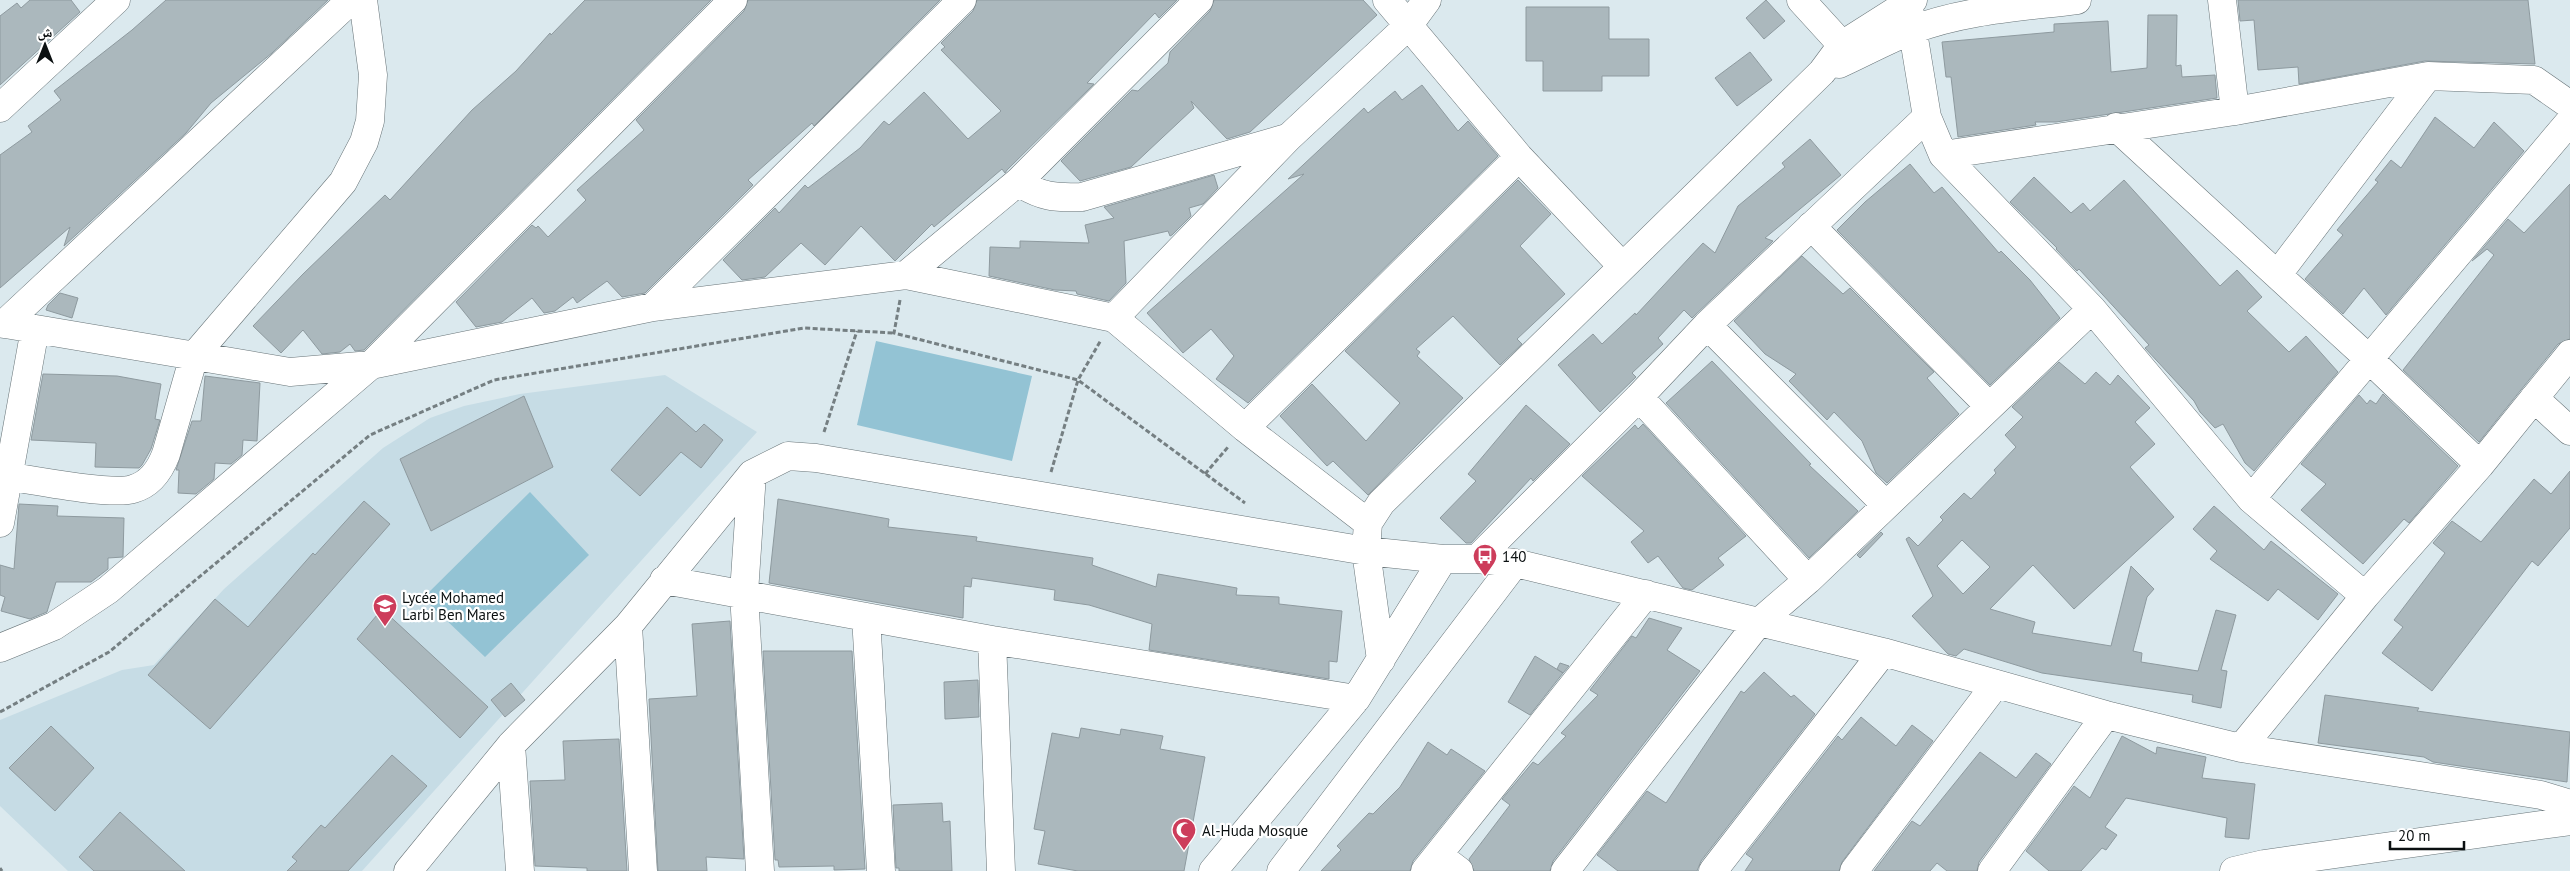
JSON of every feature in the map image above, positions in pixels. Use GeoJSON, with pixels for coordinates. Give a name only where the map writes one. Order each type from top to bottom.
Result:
{"type":"FeatureCollection","features":[{"type":"Feature","properties":{"kind":"street"},"geometry":{"type":"LineString","coordinates":[[0,108],[116,0]]}},
{"type":"Feature","properties":{"kind":"street"},"geometry":{"type":"LineString","coordinates":[[2,324],[352,0]]}},
{"type":"Feature","properties":{"kind":"street"},"geometry":{"type":"LineString","coordinates":[[4,475],[121,492],[145,484],[162,466],[194,356],[329,200],[355,163],[364,142],[373,98],[373,75],[363,0]]}},
{"type":"Feature","properties":{"kind":"street"},"geometry":{"type":"LineString","coordinates":[[0,648],[54,626],[108,590],[371,366],[733,0]]}},
{"type":"Feature","properties":{"kind":"street"},"geometry":{"type":"LineString","coordinates":[[653,307],[962,0]]}},
{"type":"Feature","properties":{"kind":"street"},"geometry":{"type":"LineString","coordinates":[[906,275],[1018,182],[1200,0]]}},
{"type":"Feature","properties":{"kind":"street"},"geometry":{"type":"LineString","coordinates":[[1387,0],[1519,157],[1622,266]]}},
{"type":"Feature","properties":{"kind":"street"},"geometry":{"type":"LineString","coordinates":[[1114,318],[1288,138],[1408,26],[1427,0]]}},
{"type":"Feature","properties":{"kind":"street"},"geometry":{"type":"LineString","coordinates":[[1801,0],[1842,45]]}},
{"type":"Feature","properties":{"kind":"street"},"geometry":{"type":"LineString","coordinates":[[1822,72],[1912,30],[1984,11],[2078,0]]}},
{"type":"Feature","properties":{"kind":"street"},"geometry":{"type":"LineString","coordinates":[[2222,0],[2235,111]]}},
{"type":"Feature","properties":{"kind":"street"},"geometry":{"type":"LineString","coordinates":[[1381,660],[1366,551],[1368,522],[1381,503],[1822,72],[1842,45],[1910,1],[1912,30],[1927,117],[1943,154],[2092,309],[2251,499],[2365,596]]}},
{"type":"Feature","properties":{"kind":"street"},"geometry":{"type":"LineString","coordinates":[[2278,274],[2428,76]]}},
{"type":"Feature","properties":{"kind":"street"},"geometry":{"type":"LineString","coordinates":[[1943,154],[2116,127],[2235,111],[2428,76],[2534,80],[2570,104]]}},
{"type":"Feature","properties":{"kind":"street"},"geometry":{"type":"LineString","coordinates":[[1477,559],[1707,326],[1927,117]]}},
{"type":"Feature","properties":{"kind":"street"},"geometry":{"type":"LineString","coordinates":[[2251,499],[2570,121]]}},
{"type":"Feature","properties":{"kind":"street"},"geometry":{"type":"LineString","coordinates":[[2116,127],[2278,274],[2480,465]]}},
{"type":"Feature","properties":{"kind":"street"},"geometry":{"type":"LineString","coordinates":[[1018,182],[1037,194],[1058,198],[1082,197],[1288,138]]}},
{"type":"Feature","properties":{"kind":"street"},"geometry":{"type":"LineString","coordinates":[[1245,428],[1519,157]]}},
{"type":"Feature","properties":{"kind":"street"},"geometry":{"type":"LineString","coordinates":[[1811,226],[1989,406]]}},
{"type":"Feature","properties":{"kind":"street"},"geometry":{"type":"LineString","coordinates":[[2,324],[290,372],[371,366],[653,307],[906,275],[1114,318],[1245,428],[1368,522]]}},
{"type":"Feature","properties":{"kind":"street"},"geometry":{"type":"LineString","coordinates":[[1565,871],[1758,623],[1808,580],[2092,309]]}},
{"type":"Feature","properties":{"kind":"street"},"geometry":{"type":"LineString","coordinates":[[1707,326],[1886,505]]}},
{"type":"Feature","properties":{"kind":"street"},"geometry":{"type":"LineString","coordinates":[[0,523],[4,475],[35,329]]}},
{"type":"Feature","properties":{"kind":"street"},"geometry":{"type":"LineString","coordinates":[[2242,748],[2365,596],[2480,465],[2570,354]]}},
{"type":"Feature","properties":{"kind":"street"},"geometry":{"type":"LineString","coordinates":[[1639,397],[1808,580]]}},
{"type":"Feature","properties":{"kind":"street"},"geometry":{"type":"LineString","coordinates":[[2534,398],[2570,431]]}},
{"type":"Feature","properties":{"kind":"street"},"geometry":{"type":"LineString","coordinates":[[408,871],[511,745],[628,626],[752,474],[788,456],[816,458],[1366,551],[1443,559],[1477,559],[1515,563],[1883,652],[2106,715],[2242,748],[2541,795],[2570,804]]}},
{"type":"Feature","properties":{"kind":"street"},"geometry":{"type":"LineString","coordinates":[[752,474],[744,593],[760,871]]}},
{"type":"Feature","properties":{"kind":"street"},"geometry":{"type":"LineString","coordinates":[[1213,871],[1356,699],[1443,559]]}},
{"type":"Feature","properties":{"kind":"street"},"geometry":{"type":"LineString","coordinates":[[1280,871],[1515,563]]}},
{"type":"Feature","properties":{"kind":"street"},"geometry":{"type":"LineString","coordinates":[[664,580],[744,593],[992,640],[1356,699]]}},
{"type":"Feature","properties":{"kind":"street"},"geometry":{"type":"LineString","coordinates":[[1459,871],[1432,863],[1646,594]]}},
{"type":"Feature","properties":{"kind":"street"},"geometry":{"type":"LineString","coordinates":[[866,617],[881,871]]}},
{"type":"Feature","properties":{"kind":"street"},"geometry":{"type":"LineString","coordinates":[[628,626],[644,871]]}},
{"type":"Feature","properties":{"kind":"street"},"geometry":{"type":"LineString","coordinates":[[992,640],[1001,871]]}},
{"type":"Feature","properties":{"kind":"street"},"geometry":{"type":"LineString","coordinates":[[1713,871],[1883,652]]}},
{"type":"Feature","properties":{"kind":"street"},"geometry":{"type":"LineString","coordinates":[[1854,871],[1996,684]]}},
{"type":"Feature","properties":{"kind":"street"},"geometry":{"type":"LineString","coordinates":[[1992,871],[2106,715]]}},
{"type":"Feature","properties":{"kind":"street"},"geometry":{"type":"LineString","coordinates":[[511,745],[520,871]]}},
{"type":"Feature","properties":{"kind":"street"},"geometry":{"type":"LineString","coordinates":[[2234,871],[2265,868],[2570,821]]}},
{"type":"Feature","properties":{"kind":"path"},"geometry":{"type":"LineString","coordinates":[[894,333],[906,275]]}},
{"type":"Feature","properties":{"kind":"path"},"geometry":{"type":"LineString","coordinates":[[1044,496],[1078,380],[1114,318]]}},
{"type":"Feature","properties":{"kind":"path"},"geometry":{"type":"LineString","coordinates":[[0,712],[109,652],[370,435],[494,380],[804,328],[894,333],[1078,380],[1253,509]]}},
{"type":"Feature","properties":{"kind":"path"},"geometry":{"type":"LineString","coordinates":[[816,458],[857,331]]}},
{"type":"Feature","properties":{"kind":"path"},"geometry":{"type":"LineString","coordinates":[[1205,474],[1245,428]]}},
{"type":"Feature","properties":{"kind":"shaded area"},"geometry":{"type":"Polygon","coordinates":[[[876,341],[1032,376],[1012,461],[857,425],[876,341]]]}},
{"type":"Feature","properties":{"kind":"shaded area","name":"Lycée Mohamed Larbi Ben Mares"},"geometry":{"type":"Polygon","coordinates":[[[665,375],[757,432],[362,871],[68,871],[0,806],[0,720],[122,670],[154,665],[224,589],[383,448],[430,418],[464,406],[520,394],[665,375]]]}},
{"type":"Feature","properties":{"kind":"shaded area"},"geometry":{"type":"Polygon","coordinates":[[[530,492],[589,555],[485,657],[423,598],[530,492]]]}},
{"type":"Feature","properties":{"kind":"building"},"geometry":{"type":"Polygon","coordinates":[[[30,0],[71,0],[80,12],[0,85],[0,16],[17,3],[21,8],[30,0]]]}},
{"type":"Feature","properties":{"kind":"building"},"geometry":{"type":"Polygon","coordinates":[[[166,0],[328,0],[272,53],[211,103],[186,133],[64,246],[70,227],[0,288],[0,155],[32,132],[28,126],[61,100],[54,91],[132,30],[166,0]]]}},
{"type":"Feature","properties":{"kind":"building"},"geometry":{"type":"Polygon","coordinates":[[[585,0],[711,0],[364,350],[355,351],[350,344],[340,352],[322,354],[303,330],[281,353],[253,326],[303,274],[385,195],[390,200],[472,110],[516,71],[550,33],[551,35],[585,0]]]}},
{"type":"Feature","properties":{"kind":"building"},"geometry":{"type":"Polygon","coordinates":[[[748,0],[940,0],[814,126],[812,123],[748,180],[753,185],[645,293],[622,297],[607,281],[577,303],[573,297],[555,311],[544,313],[532,298],[502,322],[476,327],[456,302],[532,225],[536,228],[538,226],[548,237],[586,200],[577,190],[644,130],[636,120],[744,11],[748,0]]]}},
{"type":"Feature","properties":{"kind":"building"},"geometry":{"type":"Polygon","coordinates":[[[977,0],[1177,0],[1159,18],[1155,13],[1087,83],[1094,84],[1005,173],[1002,169],[934,227],[932,224],[895,261],[861,226],[825,265],[801,243],[765,277],[742,280],[723,260],[775,208],[779,213],[805,185],[808,188],[860,148],[884,121],[889,125],[924,92],[968,139],[1001,111],[941,50],[945,47],[941,43],[973,11],[977,0]]]}},
{"type":"Feature","properties":{"kind":"building"},"geometry":{"type":"Polygon","coordinates":[[[1214,0],[1363,0],[1377,15],[1250,132],[1227,139],[1191,101],[1194,108],[1131,167],[1080,181],[1061,161],[1132,90],[1138,91],[1168,63],[1170,52],[1210,11],[1214,0]]]}},
{"type":"Feature","properties":{"kind":"building"},"geometry":{"type":"Polygon","coordinates":[[[1766,0],[1785,21],[1764,39],[1746,18],[1766,0]]]}},
{"type":"Feature","properties":{"kind":"building"},"geometry":{"type":"Polygon","coordinates":[[[2238,0],[2528,0],[2535,64],[2425,61],[2299,84],[2298,67],[2258,70],[2254,20],[2240,21],[2238,0]]]}},
{"type":"Feature","properties":{"kind":"building"},"geometry":{"type":"Polygon","coordinates":[[[1526,7],[1609,7],[1609,39],[1649,39],[1649,76],[1602,76],[1602,91],[1543,91],[1543,61],[1526,61],[1526,7]]]}},
{"type":"Feature","properties":{"kind":"building"},"geometry":{"type":"Polygon","coordinates":[[[2148,15],[2177,15],[2176,66],[2181,65],[2182,77],[2215,75],[2217,98],[2056,122],[2035,122],[2036,125],[1958,137],[1951,77],[1946,77],[1942,42],[2054,32],[2054,24],[2108,21],[2111,72],[2147,68],[2148,15]]]}},
{"type":"Feature","properties":{"kind":"building"},"geometry":{"type":"Polygon","coordinates":[[[1750,52],[1772,80],[1737,106],[1715,78],[1750,52]]]}},
{"type":"Feature","properties":{"kind":"building"},"geometry":{"type":"Polygon","coordinates":[[[1422,85],[1458,131],[1468,121],[1498,156],[1248,403],[1216,379],[1234,356],[1211,329],[1183,353],[1147,313],[1304,174],[1288,179],[1364,108],[1368,113],[1395,91],[1402,100],[1422,85]]]}},
{"type":"Feature","properties":{"kind":"building"},"geometry":{"type":"Polygon","coordinates":[[[2435,117],[2474,148],[2494,122],[2524,151],[2386,315],[2364,288],[2343,314],[2305,279],[2343,235],[2337,230],[2378,182],[2375,180],[2391,160],[2401,168],[2435,117]]]}},
{"type":"Feature","properties":{"kind":"building"},"geometry":{"type":"Polygon","coordinates":[[[1810,139],[1841,175],[1765,238],[1773,241],[1692,318],[1684,310],[1658,338],[1663,344],[1632,373],[1636,377],[1600,412],[1558,365],[1593,334],[1602,344],[1635,313],[1636,315],[1703,243],[1715,253],[1738,206],[1785,167],[1782,163],[1810,139]]]}},
{"type":"Feature","properties":{"kind":"building"},"geometry":{"type":"Polygon","coordinates":[[[1910,164],[1934,193],[1942,187],[1999,253],[2001,251],[2030,280],[2060,318],[1990,385],[1837,230],[1865,202],[1910,164]]]}},
{"type":"Feature","properties":{"kind":"building"},"geometry":{"type":"Polygon","coordinates":[[[1214,175],[1218,188],[1203,204],[1189,208],[1191,216],[1172,235],[1170,236],[1168,231],[1124,241],[1126,283],[1109,301],[1077,294],[1076,291],[1055,290],[989,276],[990,247],[1020,248],[1020,241],[1089,243],[1085,225],[1114,218],[1104,207],[1214,175]]]}},
{"type":"Feature","properties":{"kind":"building"},"geometry":{"type":"Polygon","coordinates":[[[2034,177],[2071,213],[2083,203],[2090,211],[2124,180],[2220,286],[2237,270],[2262,297],[2247,311],[2289,352],[2306,336],[2338,372],[2254,471],[2245,463],[2223,424],[2215,428],[2200,412],[2194,401],[2145,348],[2149,345],[2079,269],[2077,271],[2057,248],[2010,202],[2034,177]]]}},
{"type":"Feature","properties":{"kind":"building"},"geometry":{"type":"Polygon","coordinates":[[[1518,180],[1551,214],[1520,246],[1565,294],[1517,339],[1522,344],[1500,365],[1453,316],[1416,349],[1420,352],[1417,356],[1463,398],[1368,495],[1333,461],[1327,466],[1280,416],[1312,384],[1366,441],[1400,403],[1345,351],[1518,180]]]}},
{"type":"Feature","properties":{"kind":"building"},"geometry":{"type":"Polygon","coordinates":[[[2570,184],[2570,339],[2558,344],[2479,442],[2403,370],[2494,255],[2487,249],[2472,261],[2508,219],[2524,233],[2570,184]]]}},
{"type":"Feature","properties":{"kind":"building"},"geometry":{"type":"Polygon","coordinates":[[[1802,256],[1843,294],[1850,288],[1934,372],[1927,378],[1959,414],[1887,483],[1876,473],[1862,441],[1834,412],[1827,420],[1789,381],[1796,374],[1765,354],[1734,321],[1802,256]]]}},
{"type":"Feature","properties":{"kind":"building"},"geometry":{"type":"Polygon","coordinates":[[[60,293],[78,298],[72,318],[46,310],[48,305],[60,293]]]}},
{"type":"Feature","properties":{"kind":"building"},"geometry":{"type":"Polygon","coordinates":[[[1712,361],[1811,464],[1809,465],[1858,511],[1809,558],[1666,403],[1712,361]]]}},
{"type":"Feature","properties":{"kind":"building"},"geometry":{"type":"Polygon","coordinates":[[[2059,362],[2085,384],[2096,372],[2110,385],[2118,375],[2150,408],[2135,422],[2155,444],[2130,467],[2174,517],[2074,609],[2033,565],[1990,609],[2035,622],[2032,633],[2111,646],[2131,566],[2154,589],[2147,597],[2133,651],[2142,653],[2141,662],[2198,671],[2216,610],[2236,615],[2221,670],[2227,671],[2221,708],[2192,702],[2193,695],[2042,673],[1964,649],[1956,656],[1948,654],[1912,616],[1933,596],[1906,539],[1909,537],[1918,546],[1943,520],[1940,517],[1964,493],[1971,499],[1996,473],[1994,470],[2016,447],[2005,435],[2023,417],[2012,407],[2059,362]],[[1962,540],[1937,566],[1963,594],[1990,567],[1962,540]]]}},
{"type":"Feature","properties":{"kind":"building"},"geometry":{"type":"Polygon","coordinates":[[[43,374],[117,376],[161,384],[155,419],[160,420],[151,449],[142,465],[139,468],[95,467],[96,443],[31,440],[43,374]]]}},
{"type":"Feature","properties":{"kind":"building"},"geometry":{"type":"Polygon","coordinates":[[[205,376],[260,383],[257,441],[243,440],[242,455],[231,464],[215,463],[214,479],[196,494],[178,493],[179,470],[176,470],[192,421],[201,421],[205,376]]]}},
{"type":"Feature","properties":{"kind":"building"},"geometry":{"type":"Polygon","coordinates":[[[2383,394],[2458,466],[2409,523],[2404,519],[2363,564],[2301,510],[2326,484],[2301,464],[2359,395],[2367,404],[2370,400],[2376,404],[2383,394]]]}},
{"type":"Feature","properties":{"kind":"building"},"geometry":{"type":"Polygon","coordinates":[[[524,396],[553,467],[431,531],[400,459],[524,396]]]}},
{"type":"Feature","properties":{"kind":"building"},"geometry":{"type":"Polygon","coordinates":[[[1526,405],[1570,444],[1533,481],[1531,478],[1471,543],[1466,543],[1440,518],[1476,481],[1468,474],[1526,405]]]}},
{"type":"Feature","properties":{"kind":"building"},"geometry":{"type":"Polygon","coordinates":[[[667,407],[696,432],[704,424],[723,440],[701,468],[681,452],[640,496],[611,470],[667,407]]]}},
{"type":"Feature","properties":{"kind":"building"},"geometry":{"type":"Polygon","coordinates":[[[1643,424],[1746,536],[1718,558],[1724,565],[1692,590],[1683,588],[1658,556],[1648,563],[1631,542],[1644,531],[1582,476],[1635,425],[1638,429],[1643,424]]]}},
{"type":"Feature","properties":{"kind":"building"},"geometry":{"type":"Polygon","coordinates":[[[2570,471],[2570,528],[2538,566],[2532,561],[2432,691],[2382,653],[2403,627],[2394,620],[2445,553],[2433,543],[2452,521],[2481,542],[2534,479],[2551,494],[2570,471]]]}},
{"type":"Feature","properties":{"kind":"building"},"geometry":{"type":"Polygon","coordinates":[[[778,499],[889,519],[888,527],[977,537],[976,541],[1093,558],[1092,565],[1156,587],[1158,574],[1237,588],[1236,595],[1279,597],[1279,604],[1342,611],[1337,662],[1329,661],[1329,679],[1149,650],[1152,624],[1089,605],[1054,600],[1055,590],[972,578],[971,587],[964,586],[963,618],[769,583],[778,499]]]}},
{"type":"Feature","properties":{"kind":"building"},"geometry":{"type":"Polygon","coordinates":[[[364,501],[390,524],[210,729],[148,675],[215,599],[248,627],[313,553],[315,555],[364,501]]]}},
{"type":"Feature","properties":{"kind":"building"},"geometry":{"type":"Polygon","coordinates":[[[19,504],[58,506],[57,516],[124,518],[123,557],[108,558],[108,569],[91,582],[56,582],[47,612],[30,619],[1,611],[5,597],[0,595],[0,565],[14,569],[19,504]]]}},
{"type":"Feature","properties":{"kind":"building"},"geometry":{"type":"Polygon","coordinates":[[[2214,506],[2264,550],[2271,541],[2338,594],[2318,620],[2278,589],[2268,601],[2210,559],[2217,551],[2193,529],[2214,506]]]}},
{"type":"Feature","properties":{"kind":"building"},"geometry":{"type":"Polygon","coordinates":[[[1881,532],[1883,534],[1860,558],[1857,555],[1881,532]]]}},
{"type":"Feature","properties":{"kind":"building"},"geometry":{"type":"Polygon","coordinates":[[[382,609],[488,707],[460,738],[357,639],[382,609]]]}},
{"type":"Feature","properties":{"kind":"building"},"geometry":{"type":"Polygon","coordinates":[[[1649,618],[1682,628],[1667,650],[1700,671],[1553,861],[1550,871],[1474,871],[1469,859],[1510,805],[1502,799],[1533,762],[1538,765],[1566,736],[1561,733],[1598,695],[1590,690],[1632,636],[1636,638],[1649,618]]]}},
{"type":"Feature","properties":{"kind":"building"},"geometry":{"type":"Polygon","coordinates":[[[730,621],[744,859],[706,857],[707,871],[658,871],[649,699],[697,696],[692,624],[730,621]]]}},
{"type":"Feature","properties":{"kind":"building"},"geometry":{"type":"Polygon","coordinates":[[[763,651],[852,651],[865,869],[834,870],[834,866],[779,867],[778,860],[775,860],[763,651]]]}},
{"type":"Feature","properties":{"kind":"building"},"geometry":{"type":"Polygon","coordinates":[[[1535,656],[1563,673],[1530,715],[1508,702],[1535,656]]]}},
{"type":"Feature","properties":{"kind":"building"},"geometry":{"type":"Polygon","coordinates":[[[1560,663],[1569,666],[1563,673],[1557,669],[1560,663]]]}},
{"type":"Feature","properties":{"kind":"building"},"geometry":{"type":"Polygon","coordinates":[[[1764,672],[1791,697],[1794,695],[1815,714],[1701,861],[1697,871],[1618,871],[1597,855],[1647,791],[1666,803],[1741,691],[1744,693],[1764,672]]]}},
{"type":"Feature","properties":{"kind":"building"},"geometry":{"type":"Polygon","coordinates":[[[978,680],[979,717],[945,719],[944,682],[978,680]]]}},
{"type":"Feature","properties":{"kind":"building"},"geometry":{"type":"Polygon","coordinates":[[[511,683],[525,700],[505,717],[491,700],[511,683]]]}},
{"type":"Feature","properties":{"kind":"building"},"geometry":{"type":"Polygon","coordinates":[[[2325,695],[2419,708],[2417,711],[2570,732],[2567,782],[2433,762],[2424,757],[2318,743],[2325,695]]]}},
{"type":"Feature","properties":{"kind":"building"},"geometry":{"type":"Polygon","coordinates":[[[1861,717],[1896,746],[1912,725],[1933,741],[1842,862],[1839,871],[1745,871],[1753,859],[1746,854],[1838,736],[1842,740],[1861,717]]]}},
{"type":"Feature","properties":{"kind":"building"},"geometry":{"type":"Polygon","coordinates":[[[51,726],[94,768],[55,811],[9,768],[51,726]]]}},
{"type":"Feature","properties":{"kind":"building"},"geometry":{"type":"Polygon","coordinates":[[[1081,728],[1120,735],[1121,729],[1163,736],[1160,749],[1205,757],[1184,871],[1078,871],[1038,864],[1045,831],[1034,829],[1052,733],[1079,738],[1081,728]]]}},
{"type":"Feature","properties":{"kind":"building"},"geometry":{"type":"Polygon","coordinates":[[[2122,736],[2156,754],[2157,747],[2206,757],[2202,778],[2255,784],[2249,839],[2225,837],[2227,818],[2126,798],[2105,827],[2117,835],[2106,850],[2102,848],[2081,871],[2049,871],[2026,851],[2074,786],[2090,798],[2122,736]]]}},
{"type":"Feature","properties":{"kind":"building"},"geometry":{"type":"Polygon","coordinates":[[[619,739],[627,871],[587,871],[587,868],[535,866],[530,781],[565,780],[563,741],[619,739]]]}},
{"type":"Feature","properties":{"kind":"building"},"geometry":{"type":"Polygon","coordinates":[[[1428,742],[1447,755],[1451,749],[1485,771],[1413,861],[1410,871],[1321,871],[1341,850],[1337,846],[1369,813],[1373,814],[1400,787],[1428,742]]]}},
{"type":"Feature","properties":{"kind":"building"},"geometry":{"type":"Polygon","coordinates":[[[1980,752],[2016,778],[2036,753],[2051,764],[1979,862],[1977,871],[1947,871],[1937,863],[1930,871],[1874,871],[1912,821],[1920,826],[1980,752]]]}},
{"type":"Feature","properties":{"kind":"building"},"geometry":{"type":"Polygon","coordinates":[[[392,755],[427,786],[348,871],[287,871],[297,861],[292,857],[321,825],[325,828],[392,755]]]}},
{"type":"Feature","properties":{"kind":"building"},"geometry":{"type":"Polygon","coordinates":[[[942,803],[943,822],[950,821],[952,871],[899,871],[899,868],[896,868],[893,805],[942,803]]]}},
{"type":"Feature","properties":{"kind":"building"},"geometry":{"type":"Polygon","coordinates":[[[120,812],[185,871],[94,871],[79,857],[120,812]]]}},
{"type":"Feature","properties":{"kind":"place","name":"140"},"geometry":{"type":"Point","coordinates":[1485,577]}},
{"type":"Feature","properties":{"kind":"place","name":"Lycée Mohamed Larbi Ben Mares"},"geometry":{"type":"Point","coordinates":[385,627]}},
{"type":"Feature","properties":{"kind":"place","name":"Al-Huda Mosque"},"geometry":{"type":"Point","coordinates":[1184,851]}}]}
